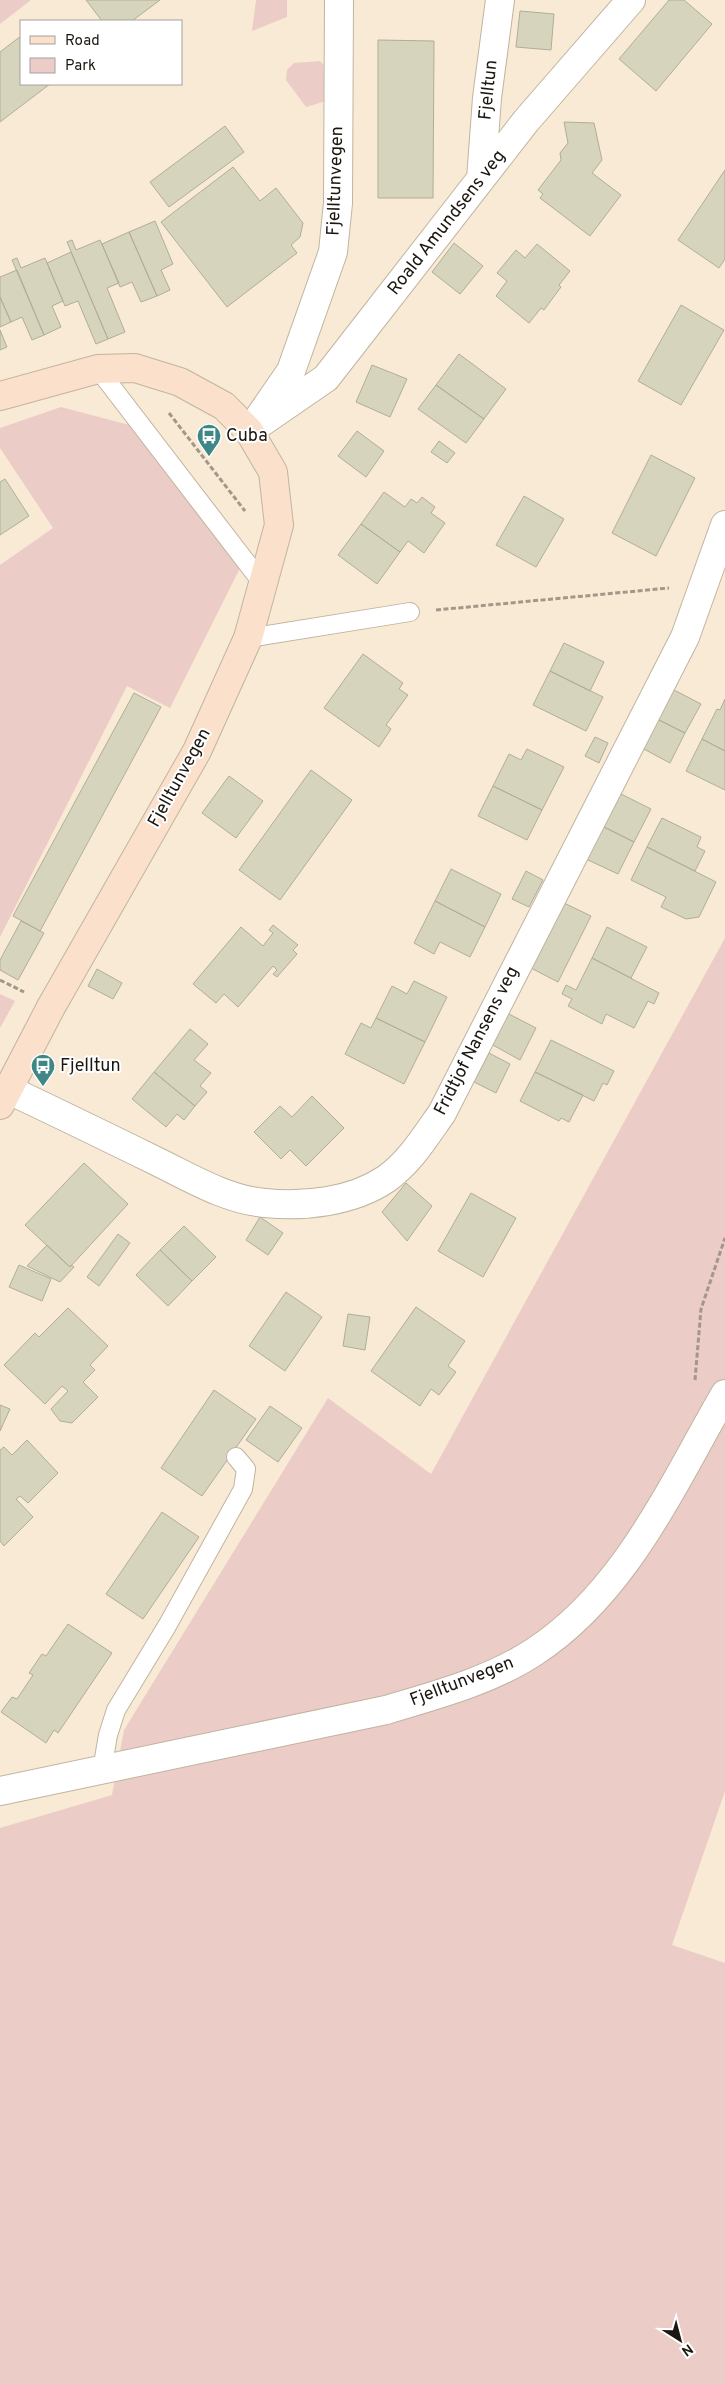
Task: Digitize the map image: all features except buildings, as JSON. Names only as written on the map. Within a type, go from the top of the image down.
[{"type":"street","name":"Fjelltunvegen","points":[[249,431],[291,371],[333,252],[338,203],[339,0]]},
{"type":"street","name":"Fjelltun","points":[[481,180],[487,98],[500,0]]},
{"type":"street","name":"Roald Amundsens veg","points":[[249,431],[326,378],[526,121],[631,0]]},
{"type":"street","name":"Fjelltunvegen","points":[[0,396],[98,369],[134,368],[180,382],[224,406],[249,431],[273,472],[279,525],[248,638],[197,750],[51,1007],[4,1097]]},
{"type":"street","name":"Fridtjof Nansens veg","points":[[4,1097],[234,1196],[264,1203],[323,1202],[352,1195],[385,1180],[410,1158],[442,1113],[685,638],[725,525]]},
{"type":"street","name":"Fjelltunvegen","points":[[0,1790],[386,1710],[446,1692],[487,1676],[534,1652],[581,1614],[610,1583],[661,1506],[725,1394]]},
{"type":"lane","points":[[98,369],[263,584]]},
{"type":"lane","points":[[248,638],[410,612]]},
{"type":"lane","points":[[102,1770],[108,1735],[116,1710],[167,1626],[244,1489],[246,1469],[236,1457]]},
{"type":"path","points":[[163,406],[240,503],[248,518]]},
{"type":"path","points":[[410,612],[674,588]]},
{"type":"path","points":[[0,980],[30,995]]},
{"type":"path","points":[[709,1422],[693,1403],[701,1310],[725,1238]]},
{"type":"green space","points":[[0,0],[31,0],[0,24]]},
{"type":"green space","points":[[256,0],[287,0],[287,17],[252,31]]},
{"type":"green space","points":[[320,61],[326,67],[326,101],[306,107],[286,80],[287,70],[294,63]]},
{"type":"green space","points":[[61,407],[137,427],[241,566],[170,708],[127,686],[0,937],[0,565],[53,528],[0,448],[0,428]]},
{"type":"green space","points":[[725,938],[725,1791],[672,1945],[725,1963],[725,2385],[0,2385],[0,1828],[112,1795],[124,1730],[328,1398],[431,1474]]},
{"type":"green space","points":[[0,994],[15,1001],[0,1028]]},
{"type":"place","name":"Cuba","points":[[209,457]]},
{"type":"place","name":"Fjelltun","points":[[43,1087]]}]
